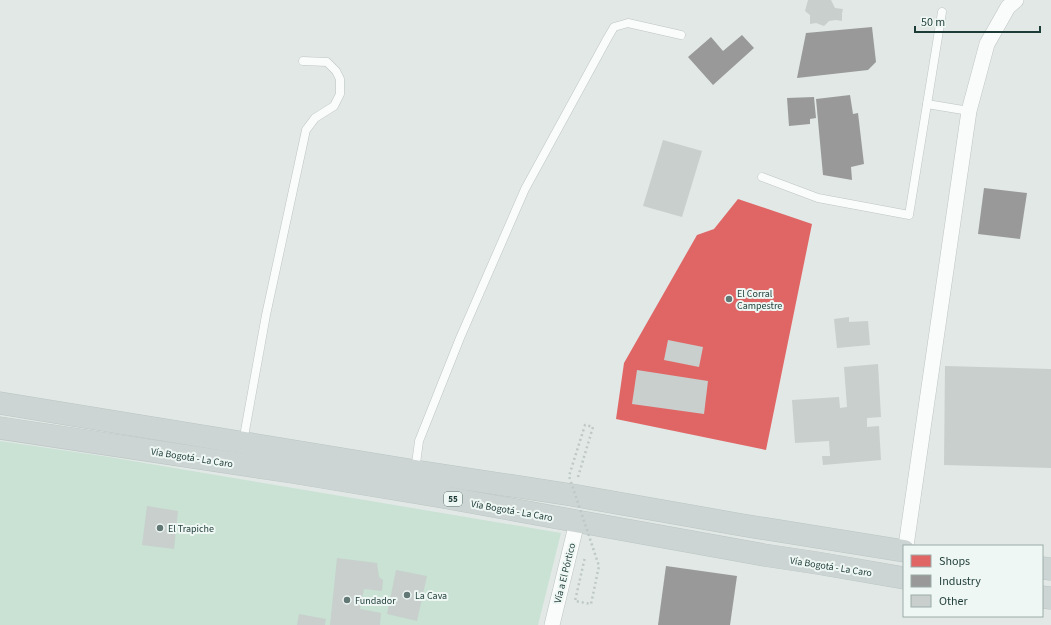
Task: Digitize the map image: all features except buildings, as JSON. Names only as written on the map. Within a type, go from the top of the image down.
[{"type":"main road","name":"55","points":[[0,403],[414,471],[580,496],[742,525],[903,551]]},
{"type":"main road","name":"Vía Bogotá - La Caro","points":[[0,428],[299,473],[443,497],[764,555],[903,578]]},
{"type":"street","points":[[906,545],[969,111],[988,44],[1008,7],[1016,0]]},
{"type":"street","name":"Vía a El Pórtico","points":[[552,625],[577,522]]},
{"type":"lane","points":[[762,177],[818,198],[909,215],[942,12]]},
{"type":"lane","points":[[414,471],[418,441],[460,338],[525,189],[614,27],[628,23],[681,35]]},
{"type":"lane","points":[[243,443],[266,315],[306,130],[315,118],[334,106],[340,94],[340,79],[336,70],[327,62],[302,61]]},
{"type":"lane","points":[[927,104],[969,111]]},
{"type":"path","points":[[578,477],[593,427],[585,425],[569,476],[599,566],[590,604],[575,600],[585,557]]},
{"type":"green space","points":[[0,441],[109,457],[561,533],[538,625],[0,625]]},
{"type":"place","name":"El Corral Campestre","points":[[729,299]]},
{"type":"place","name":"El Trapiche","points":[[160,528]]},
{"type":"place","name":"La Cava","points":[[407,595]]},
{"type":"place","name":"Fundador","points":[[347,600]]}]
